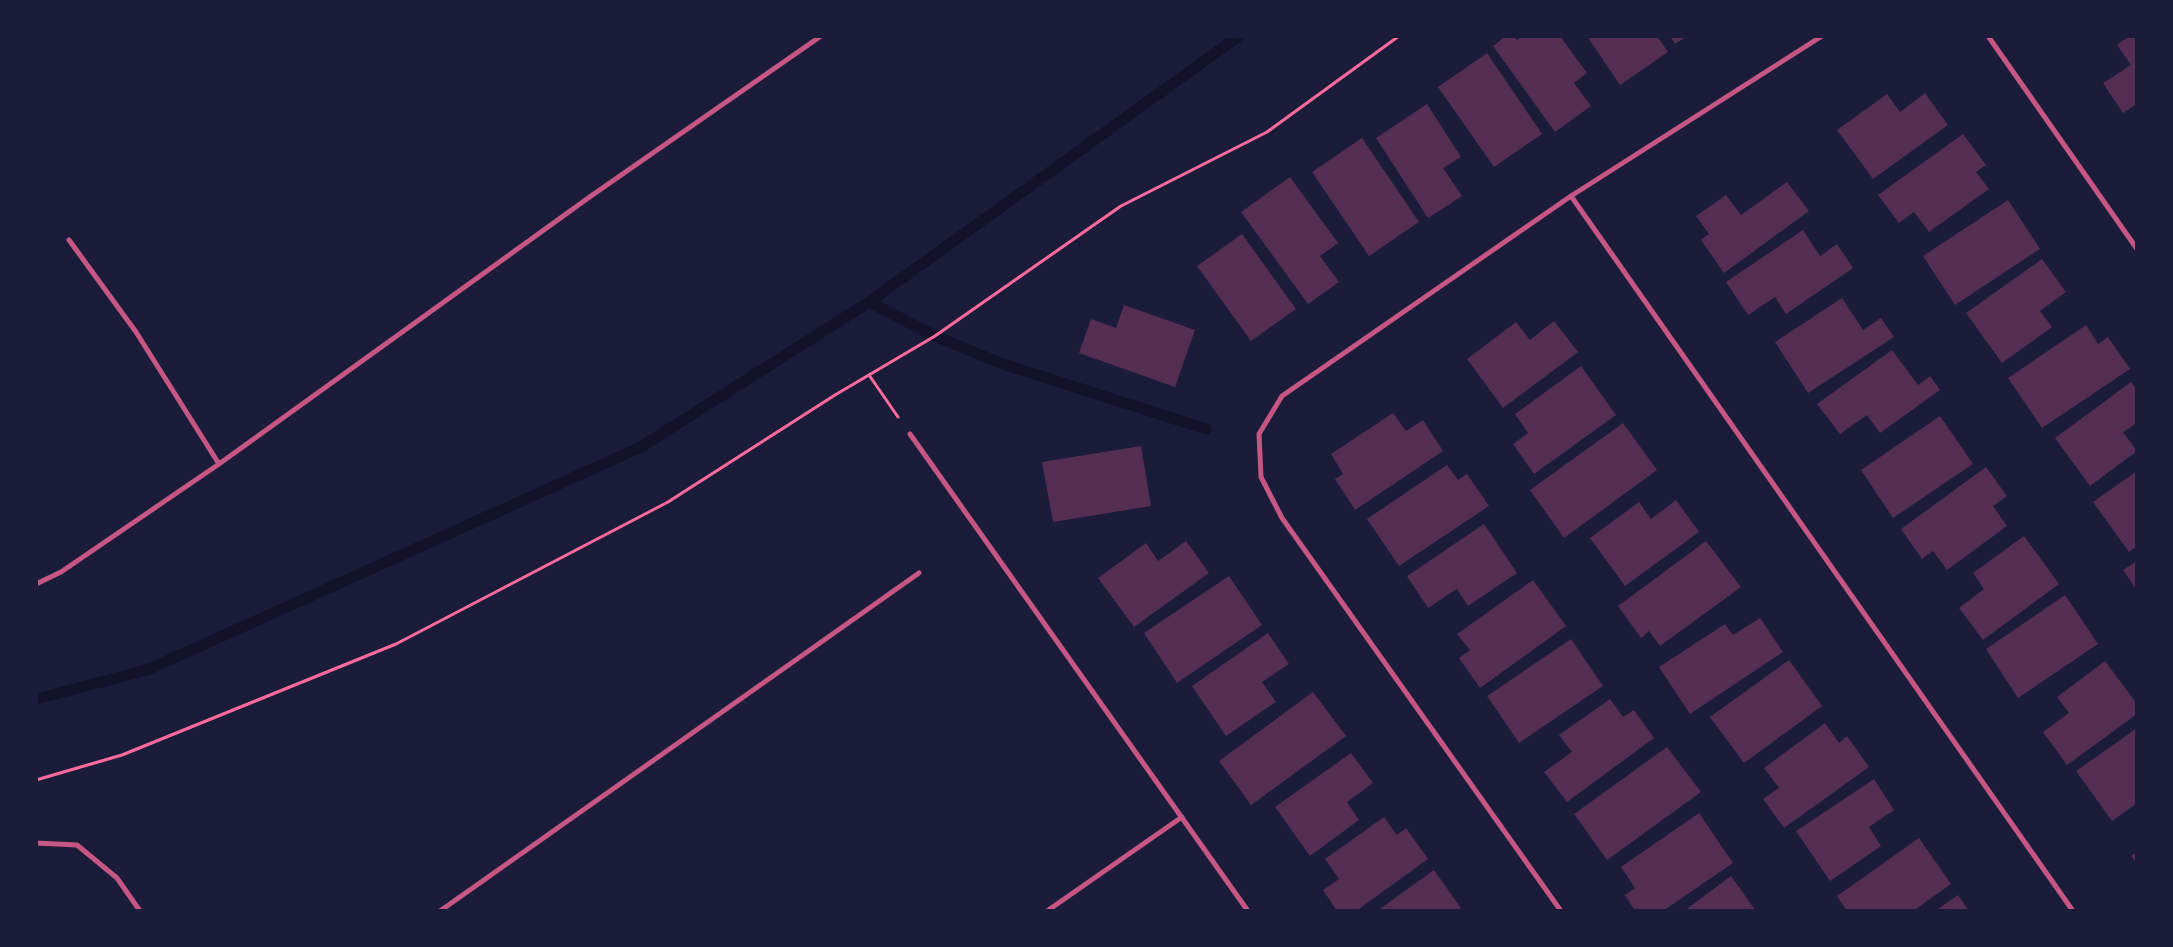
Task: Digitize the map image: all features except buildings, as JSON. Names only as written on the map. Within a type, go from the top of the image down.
[{"type":"street","points":[[36,584],[61,572],[219,464],[592,196],[821,36]]},
{"type":"street","points":[[1560,911],[1282,518],[1261,477],[1259,434],[1282,396],[1571,196],[1822,36]]},
{"type":"street","points":[[1988,36],[2137,249]]},
{"type":"street","points":[[1571,196],[2073,911]]},
{"type":"street","points":[[69,240],[136,332],[219,464]]},
{"type":"street","points":[[910,434],[1248,911]]},
{"type":"street","points":[[440,911],[920,572]]},
{"type":"street","points":[[1047,911],[1182,817]]},
{"type":"street","points":[[36,843],[77,845],[117,878],[140,911]]},
{"type":"path","points":[[36,780],[122,755],[396,644],[668,502],[869,375],[935,336],[1121,206],[1267,132],[1399,36]]},
{"type":"path","points":[[869,375],[910,434]]},
{"type":"waterway","points":[[36,699],[147,670],[641,447],[869,302],[1239,36]]},
{"type":"waterway","points":[[869,302],[935,336],[1000,363],[1206,429]]}]
